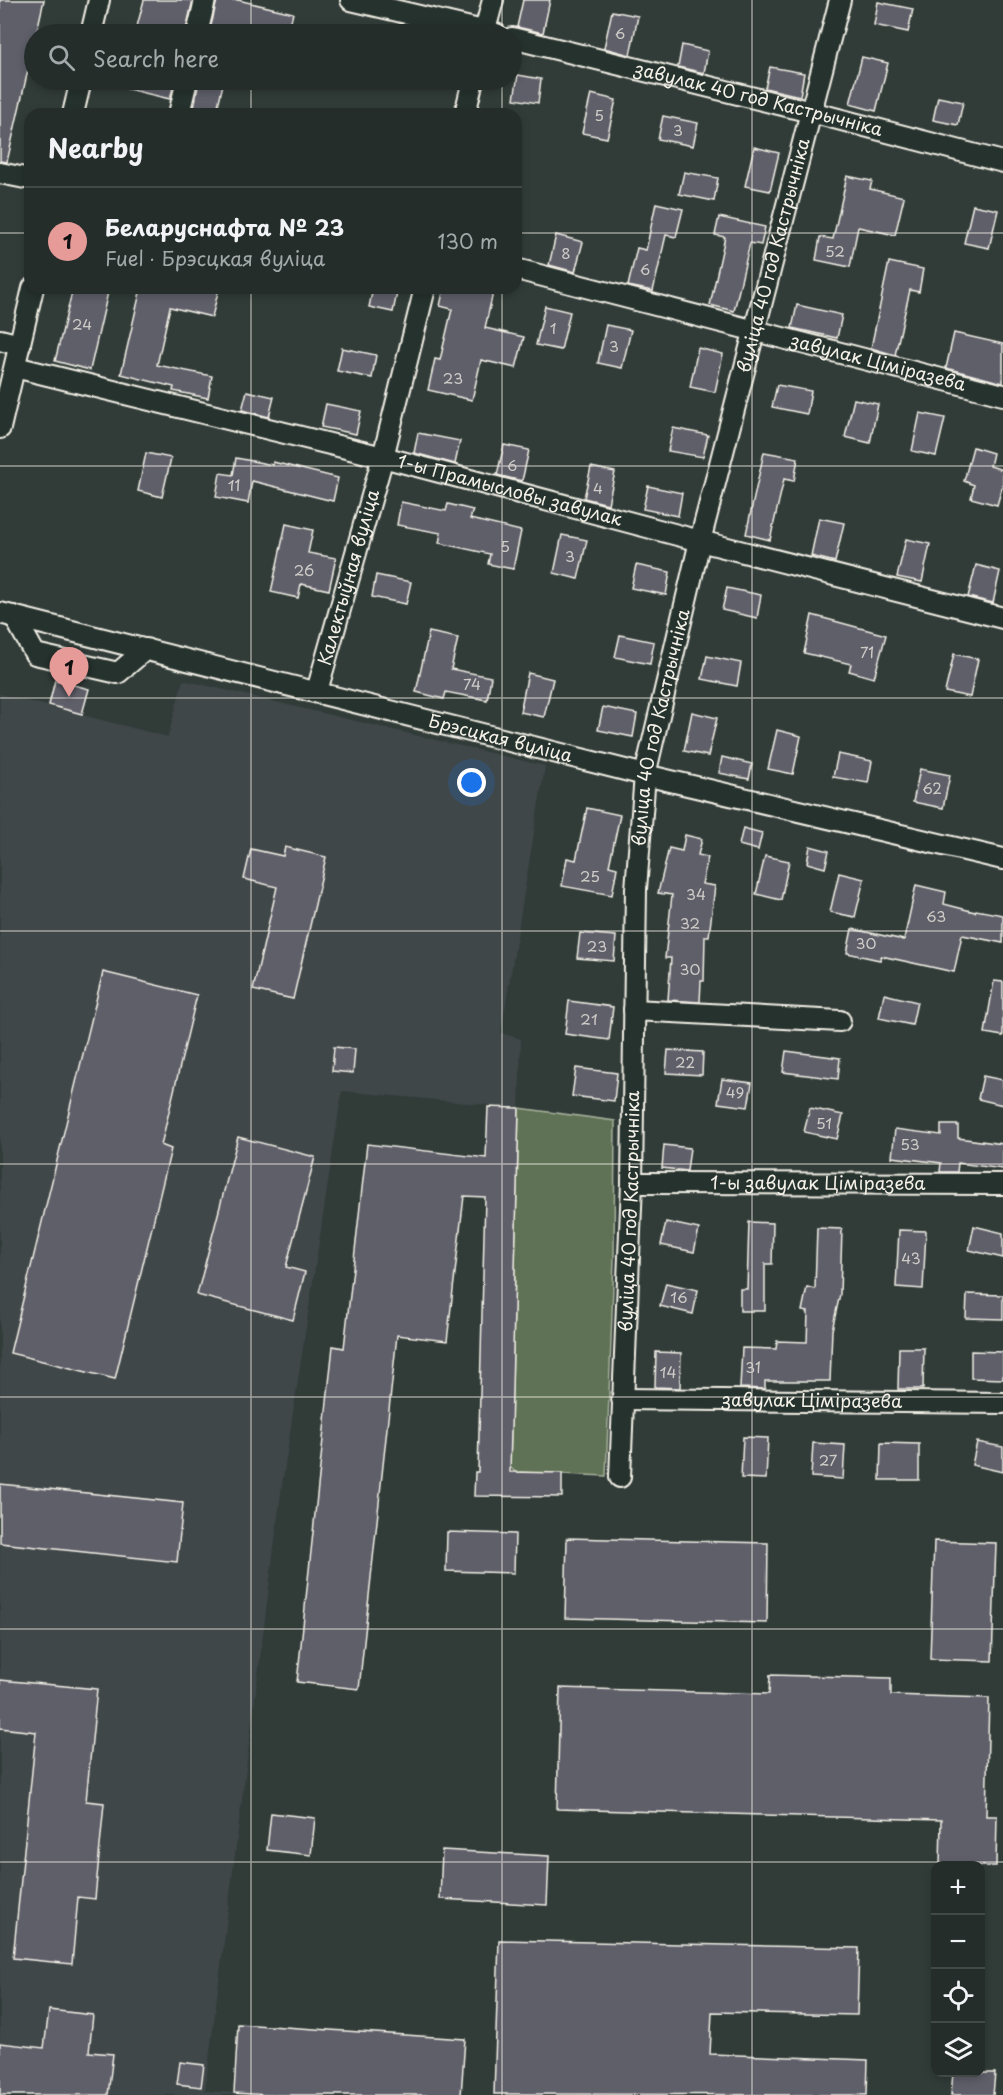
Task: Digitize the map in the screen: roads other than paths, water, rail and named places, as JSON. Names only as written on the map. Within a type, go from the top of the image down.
[{"type":"street","points":[[93,24],[99,0]]},
{"type":"street","points":[[199,24],[205,0]]},
{"type":"street","points":[[351,0],[448,24]]},
{"type":"street","points":[[489,24],[493,0]]},
{"type":"street","name":"вуліца 40 год Кастрычніка","points":[[620,1477],[632,1183],[636,889],[645,775],[700,541],[840,0]]},
{"type":"street","name":"завулак 40 год Кастрычніка","points":[[522,40],[1003,162]]},
{"type":"street","points":[[74,108],[79,90]]},
{"type":"street","points":[[181,108],[185,90]]},
{"type":"street","points":[[466,108],[471,90]]},
{"type":"street","points":[[0,173],[24,178]]},
{"type":"street","name":"завулак Ціміразева","points":[[522,271],[1003,395]]},
{"type":"street","points":[[0,428],[32,294]]},
{"type":"street","name":"Калектыўная вуліца","points":[[317,691],[383,457],[424,294]]},
{"type":"street","points":[[0,340],[20,345]]},
{"type":"street","name":"1-ы Прамысловы завулак","points":[[15,367],[383,457],[1003,618]]},
{"type":"street","points":[[7,614],[36,654],[118,673],[146,649]]},
{"type":"street","name":"Брэсцкая вуліца","points":[[7,614],[645,775],[1003,859]]},
{"type":"street","points":[[634,1010],[840,1021]]},
{"type":"street","name":"1-ы завулак Ціміразева","points":[[632,1183],[1003,1184]]},
{"type":"street","name":"завулак Ціміразева","points":[[622,1399],[1003,1403]]},
{"type":"place","name":"Беларуснафта № 23","points":[[69,697]]}]
